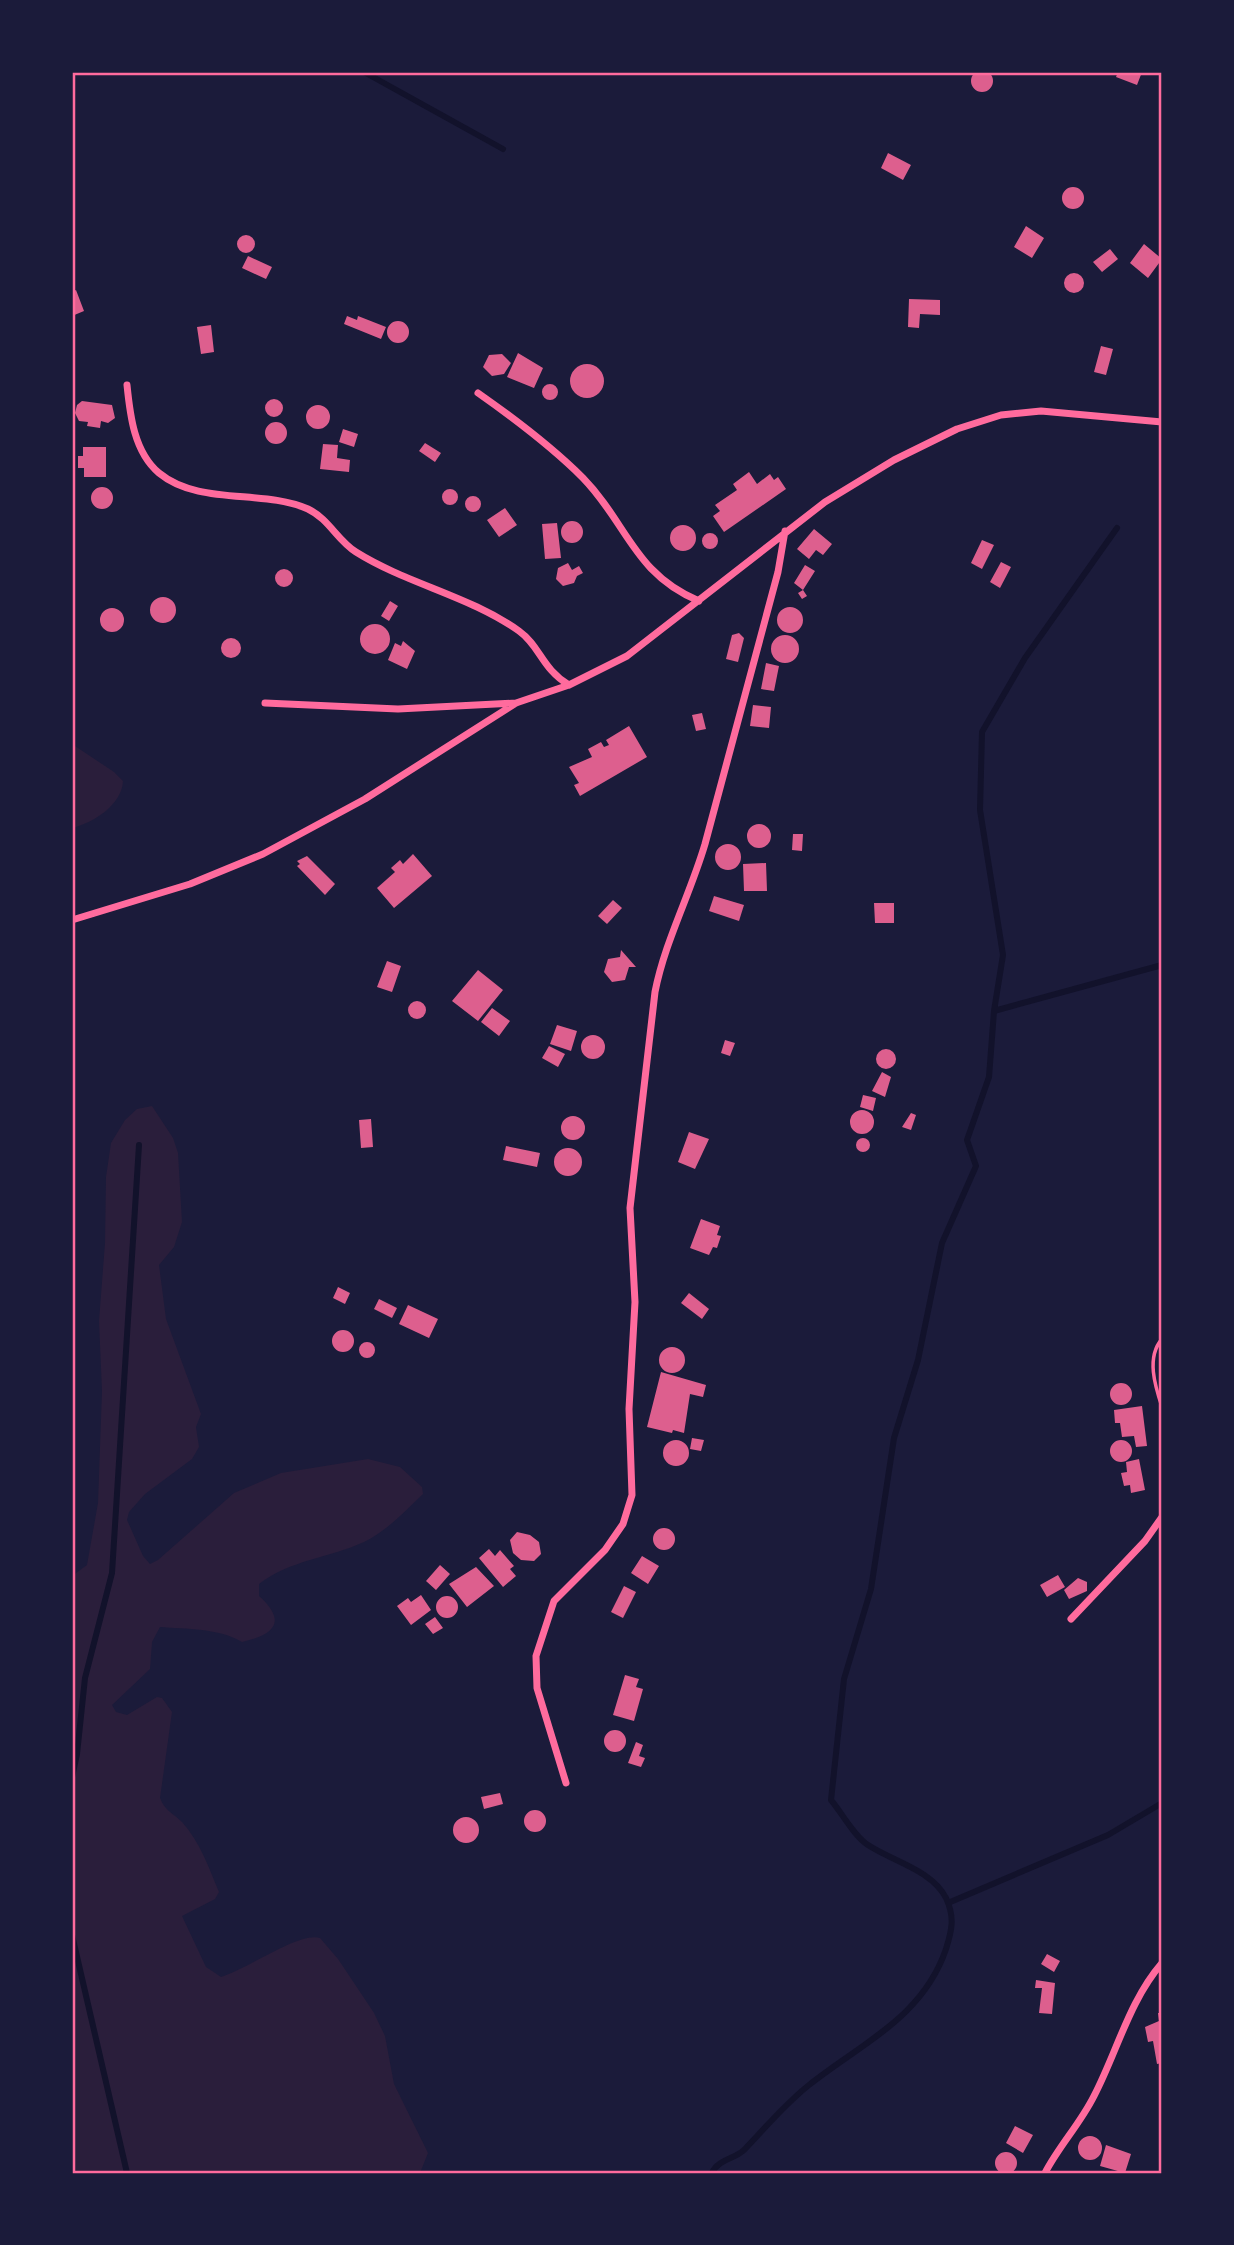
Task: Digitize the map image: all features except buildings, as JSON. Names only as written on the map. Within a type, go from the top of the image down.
[{"type":"street","points":[[127,385],[131,422],[146,457],[170,480],[198,489],[292,503],[310,510],[321,516],[355,551],[519,631],[550,671],[569,685]]},
{"type":"street","points":[[478,393],[523,424],[583,478],[645,565],[680,593],[699,601]]},
{"type":"street","points":[[72,920],[190,884],[263,853],[365,799],[516,703],[569,685],[627,656],[825,502],[894,460],[957,429],[1001,415],[1065,412],[1162,422]]},
{"type":"street","points":[[566,1783],[537,1688],[536,1656],[554,1601],[605,1550],[624,1524],[632,1495],[629,1409],[635,1302],[630,1208],[655,992],[662,959],[692,886],[705,844],[778,572],[785,531]]},
{"type":"street","points":[[265,703],[398,709],[516,703]]},
{"type":"street","points":[[1071,1619],[1127,1561],[1162,1517]]},
{"type":"street","points":[[1045,2173],[1093,2098],[1134,2005],[1147,1980],[1162,1963]]},
{"type":"path","points":[[1162,1339],[1157,1345],[1153,1380],[1162,1407]]},
{"type":"shaded area","points":[[72,744],[123,781],[118,798],[105,812],[72,828]]},
{"type":"shaded area","points":[[152,1106],[173,1138],[178,1153],[182,1222],[174,1247],[159,1265],[166,1319],[201,1414],[196,1427],[199,1447],[192,1459],[145,1494],[129,1512],[127,1520],[143,1556],[150,1564],[158,1560],[234,1493],[281,1473],[368,1459],[400,1467],[422,1487],[423,1494],[395,1520],[364,1542],[297,1564],[259,1584],[259,1596],[268,1605],[275,1620],[269,1631],[262,1636],[242,1642],[213,1632],[160,1627],[152,1642],[150,1669],[112,1705],[116,1712],[127,1715],[157,1697],[162,1698],[172,1712],[160,1798],[194,1838],[219,1892],[215,1899],[182,1916],[206,1967],[221,1977],[286,1945],[311,1937],[320,1938],[338,1959],[374,2013],[385,2036],[394,2084],[428,2153],[420,2173],[72,2173],[72,1576],[87,1565],[98,1503],[102,1391],[99,1321],[105,1243],[106,1177],[111,1143],[125,1120],[137,1109]]},
{"type":"waterway","points":[[364,72],[503,149]]},
{"type":"waterway","points":[[712,2173],[718,2165],[745,2149],[800,2092],[907,2011],[936,1973],[950,1936],[951,1911],[940,1888],[921,1873],[863,1841],[831,1800],[844,1679],[871,1589],[894,1438],[918,1360],[942,1243],[976,1166],[967,1140],[989,1077],[994,1011],[1003,955],[980,810],[982,732],[1025,658],[1117,528]]},
{"type":"waterway","points":[[994,1011],[1162,965]]},
{"type":"waterway","points":[[72,1777],[85,1678],[112,1573],[139,1145]]},
{"type":"waterway","points":[[948,1903],[1108,1835],[1162,1803]]},
{"type":"waterway","points":[[72,1935],[127,2173]]}]
